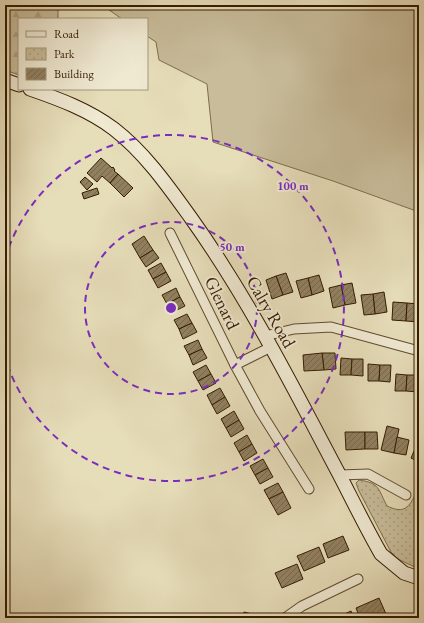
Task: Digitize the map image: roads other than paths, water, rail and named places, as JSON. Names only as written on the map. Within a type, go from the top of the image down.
[{"type":"main road","points":[[5,80],[18,85]]},
{"type":"main road","name":"Calry Road","points":[[33,90],[84,110],[114,128],[135,146],[172,191],[239,291],[340,475],[381,554],[404,573],[419,578]]},
{"type":"street","name":"Glenard","points":[[170,233],[235,365],[260,411],[309,489]]},
{"type":"street","points":[[235,365],[268,342],[294,329],[331,327],[419,351]]},
{"type":"street","points":[[340,475],[368,474],[406,495]]},
{"type":"street","points":[[285,618],[302,606],[358,579]]}]
